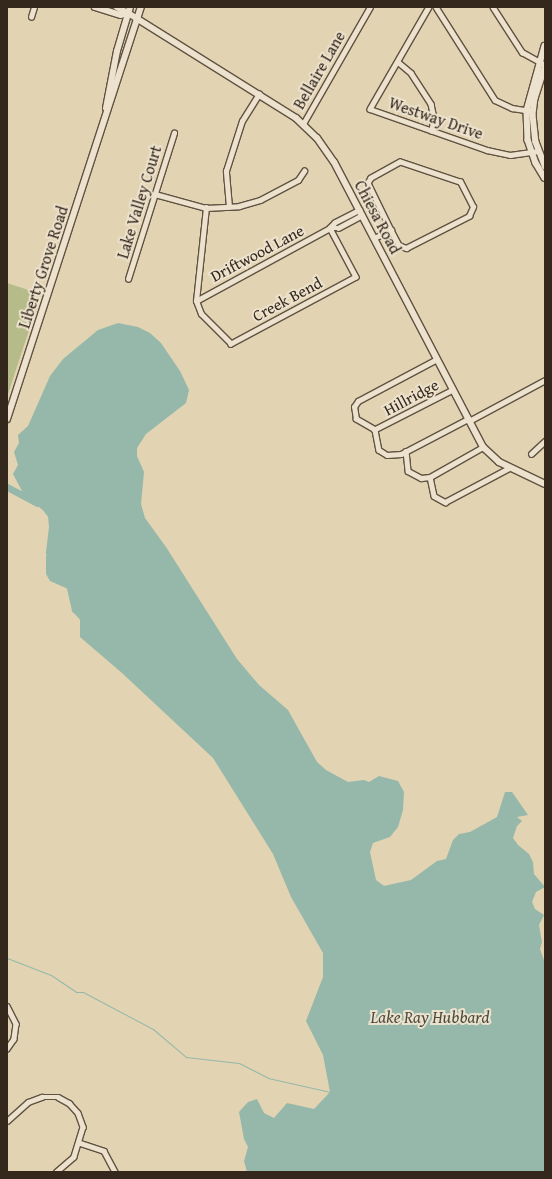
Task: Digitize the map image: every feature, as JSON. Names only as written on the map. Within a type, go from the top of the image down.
[{"type":"main road","name":"Liberty Grove Road","points":[[7,419],[141,7]]},
{"type":"main road","name":"Chiesa Road","points":[[129,10],[303,124],[327,151],[361,212],[452,390],[484,447],[499,462],[545,484]]},
{"type":"main road","name":"Liberty Grove Road","points":[[104,122],[117,50],[129,10]]},
{"type":"street","points":[[31,17],[34,7]]},
{"type":"street","points":[[95,7],[121,15],[129,10]]},
{"type":"street","points":[[117,7],[129,10]]},
{"type":"street","name":"Bellaire Lane","points":[[303,124],[370,7]]},
{"type":"street","name":"Westway Drive","points":[[429,7],[370,109],[487,150],[510,155],[535,152]]},
{"type":"street","points":[[436,7],[495,100],[527,111],[534,111]]},
{"type":"street","points":[[493,7],[522,52],[542,64]]},
{"type":"street","points":[[545,46],[542,64],[527,111],[527,134],[545,178]]},
{"type":"street","points":[[398,62],[411,73],[431,104],[434,118],[432,131]]},
{"type":"street","points":[[545,68],[534,111],[535,152],[545,166]]},
{"type":"street","points":[[229,207],[226,171],[242,121],[259,94]]},
{"type":"street","name":"Lake Valley Court","points":[[128,279],[174,132]]},
{"type":"street","points":[[400,162],[460,182],[473,207],[469,216],[406,248],[399,245],[391,230],[368,183],[371,178],[400,162]]},
{"type":"street","points":[[155,194],[206,208],[229,207],[260,200],[298,180],[304,171]]},
{"type":"street","points":[[196,301],[206,208]]},
{"type":"street","name":"Driftwood Lane","points":[[196,301],[330,228],[338,228],[361,212]]},
{"type":"street","name":"Creek Bend","points":[[196,301],[201,314],[231,344],[356,277],[330,228]]},
{"type":"street","points":[[374,238],[391,230]]},
{"type":"street","points":[[437,359],[358,401],[354,407],[356,419],[368,429],[375,430],[379,450],[387,455],[406,451],[415,447],[545,380]]},
{"type":"street","name":"Hillridge","points":[[375,430],[452,390]]},
{"type":"street","points":[[531,454],[545,441]]},
{"type":"street","points":[[406,451],[408,471],[415,477],[430,477],[440,470],[484,447]]},
{"type":"street","points":[[430,477],[431,490],[438,500],[445,502],[509,468]]},
{"type":"street","points":[[7,1006],[16,1024],[14,1039],[7,1049]]},
{"type":"street","points":[[7,1121],[28,1102],[42,1097],[58,1097],[68,1103],[78,1113],[83,1127],[80,1143],[74,1157],[56,1172]]},
{"type":"street","points":[[80,1143],[104,1151],[115,1172]]},
{"type":"green space","points":[[7,283],[41,294],[7,397]]},
{"type":"water","name":"Lake Ray Hubbard","points":[[118,323],[138,327],[150,333],[161,343],[180,371],[189,390],[186,403],[146,434],[137,448],[137,456],[144,472],[141,504],[145,518],[166,547],[237,659],[259,685],[288,710],[317,762],[326,770],[348,782],[364,780],[369,782],[379,776],[398,781],[404,792],[403,810],[398,827],[390,837],[373,843],[370,852],[376,880],[384,886],[411,880],[437,861],[446,859],[453,840],[459,834],[470,832],[497,817],[505,792],[512,792],[528,815],[517,817],[522,821],[517,826],[513,838],[518,845],[529,854],[533,862],[534,874],[545,887],[536,892],[532,902],[535,909],[544,915],[539,925],[542,942],[540,949],[545,963],[545,1172],[247,1172],[244,1161],[248,1147],[244,1139],[239,1112],[248,1102],[257,1099],[264,1113],[274,1118],[287,1103],[314,1109],[330,1092],[323,1055],[306,1021],[323,977],[323,953],[291,897],[273,854],[213,758],[122,673],[80,637],[80,615],[71,593],[66,588],[50,581],[46,574],[46,557],[55,527],[53,519],[23,493],[13,474],[18,465],[14,452],[19,443],[18,435],[28,426],[50,376],[63,359],[98,330]]},
{"type":"waterway","points":[[7,487],[37,503]]},
{"type":"waterway","points":[[47,510],[51,515],[52,527],[49,552]]},
{"type":"waterway","points":[[70,588],[75,609],[83,618],[87,618]]},
{"type":"waterway","points":[[7,958],[51,975],[76,992],[83,992],[153,1029],[186,1057],[239,1063],[268,1078],[330,1092]]}]
